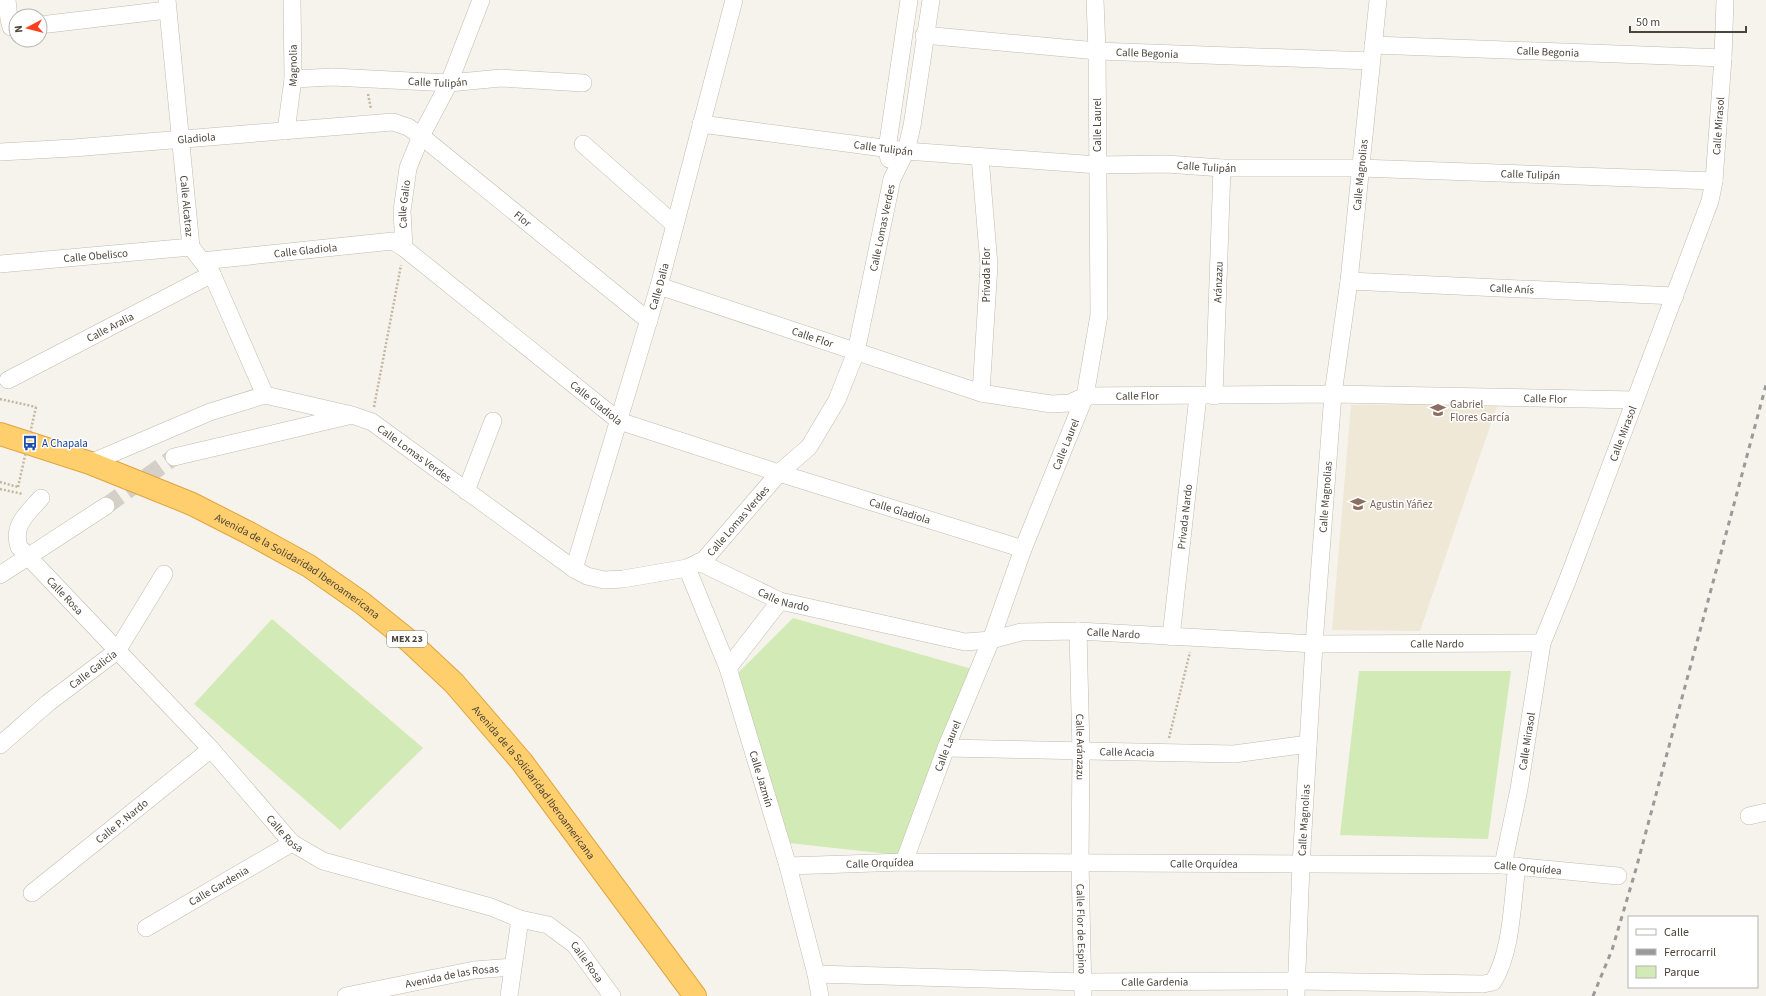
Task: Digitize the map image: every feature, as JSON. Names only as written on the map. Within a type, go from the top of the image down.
[{"type":"highway","name":"Avenida de la Solidaridad Iberoamericana","points":[[0,434],[90,463],[192,504],[309,566],[362,603],[408,640],[454,683],[522,762],[695,996]]},
{"type":"street","points":[[7,0],[8,19]]},
{"type":"street","name":"Magnolia","points":[[286,131],[293,79],[292,0]]},
{"type":"street","name":"Calle Galio","points":[[404,248],[402,211],[408,168],[421,136],[449,83],[481,0]]},
{"type":"street","name":"Calle Dalia","points":[[574,569],[659,286],[734,0]]},
{"type":"street","name":"Calle Lomas Verdes","points":[[892,179],[887,149],[909,0]]},
{"type":"street","name":"Calle Lomas Verdes","points":[[265,395],[352,415],[372,422],[574,569],[587,576],[604,580],[643,576],[693,565],[704,560],[717,547],[780,473],[809,447],[837,400],[856,352],[892,179],[906,151],[912,126],[924,35],[931,0]]},
{"type":"street","name":"Calle Laurel","points":[[904,862],[946,748],[991,640],[1023,549],[1085,396],[1099,315],[1097,51],[1095,0]]},
{"type":"street","name":"Calle Magnolias","points":[[1296,989],[1301,865],[1314,644],[1333,394],[1349,281],[1378,0]]},
{"type":"street","name":"Calle Mirasol","points":[[1493,982],[1499,974],[1508,941],[1510,866],[1519,789],[1542,643],[1568,579],[1710,201],[1714,181],[1723,58],[1725,0]]},
{"type":"street","points":[[48,24],[167,5]]},
{"type":"street","name":"Calle Alcatraz","points":[[167,5],[191,246],[212,274],[265,395]]},
{"type":"street","name":"Calle Begonia","points":[[924,35],[1097,51],[1723,58]]},
{"type":"street","name":"Calle Tulipán","points":[[293,79],[333,77],[449,83],[501,78],[583,83]]},
{"type":"street","name":"Gladiola","points":[[0,152],[73,148],[393,122]]},
{"type":"street","name":"Flor","points":[[393,122],[408,127],[421,136],[649,321]]},
{"type":"street","name":"Calle Tulipán","points":[[701,124],[906,151],[1098,165],[1166,164],[1222,168],[1360,168],[1714,181]]},
{"type":"street","points":[[583,144],[675,225]]},
{"type":"street","name":"Privada Flor","points":[[980,157],[989,265],[981,393]]},
{"type":"street","name":"Aránzazu","points":[[1206,396],[1222,168]]},
{"type":"street","name":"Calle Gladiola","points":[[202,261],[393,241],[404,248],[619,421],[1023,549]]},
{"type":"street","name":"Calle Obelisco","points":[[0,264],[191,246]]},
{"type":"street","name":"Calle Aralia","points":[[8,380],[212,274]]},
{"type":"street","name":"Calle Anís","points":[[1349,281],[1675,296]]},
{"type":"street","name":"Calle Flor","points":[[659,286],[981,393],[1051,404],[1070,403],[1085,396],[1333,394],[1635,400]]},
{"type":"street","points":[[90,463],[210,412],[265,395]]},
{"type":"street","name":"Privada Nardo","points":[[1171,637],[1206,396]]},
{"type":"street","points":[[174,457],[352,415]]},
{"type":"street","points":[[466,491],[493,420]]},
{"type":"street","points":[[28,557],[19,547],[16,538],[17,527],[40,498]]},
{"type":"street","points":[[0,575],[106,506]]},
{"type":"street","name":"Calle Rosa","points":[[28,557],[211,749],[292,844],[323,862],[491,907],[520,919],[548,925],[575,945],[612,996]]},
{"type":"street","name":"Calle Nardo","points":[[693,565],[780,601],[965,642],[991,640],[1021,632],[1078,631],[1314,644],[1542,643]]},
{"type":"street","name":"Calle Jazmín","points":[[693,565],[728,668],[788,866],[816,974],[820,996]]},
{"type":"street","name":"Calle Galicia","points":[[0,745],[48,703],[117,651],[164,574]]},
{"type":"street","points":[[728,668],[780,601]]},
{"type":"street","name":"Calle Aránzazu","points":[[1078,631],[1081,752],[1080,862]]},
{"type":"street","name":"Calle Acacia","points":[[946,748],[1081,752],[1165,751],[1234,754],[1308,744]]},
{"type":"street","name":"Calle P. Nardo","points":[[32,892],[211,749]]},
{"type":"street","points":[[1749,816],[1766,812]]},
{"type":"street","name":"Calle Gardenia","points":[[146,928],[292,844]]},
{"type":"street","name":"Calle Orquídea","points":[[788,866],[904,862],[1080,862],[1510,866],[1618,876]]},
{"type":"street","name":"Calle Flor de Espino","points":[[1080,862],[1083,989]]},
{"type":"street","points":[[509,996],[520,919]]},
{"type":"street","name":"Avenida de las Rosas","points":[[346,996],[397,990],[474,970],[512,967]]},
{"type":"street","name":"Calle Gardenia","points":[[816,974],[1083,989],[1296,989],[1483,984],[1493,982]]},
{"type":"path","points":[[366,79],[371,108],[376,123]]},
{"type":"path","points":[[372,422],[404,248]]},
{"type":"path","points":[[0,399],[36,407],[18,487],[0,482]]},
{"type":"path","points":[[0,489],[40,498]]},
{"type":"path","points":[[1165,751],[1194,638]]},
{"type":"shaded area","points":[[1498,403],[1420,631],[1332,630],[1351,405]]},
{"type":"green space","points":[[793,618],[972,669],[898,855],[789,843],[738,673]]},
{"type":"green space","points":[[272,619],[423,748],[340,830],[194,704]]},
{"type":"green space","points":[[1359,671],[1511,671],[1488,839],[1340,835]]},
{"type":"tunnel","points":[[106,506],[174,457]]},
{"type":"railway","points":[[1593,996],[1612,950],[1636,869],[1766,385]]},
{"type":"place","name":"Gabriel Flores García","points":[[1438,410]]},
{"type":"place","name":"A Chapala","points":[[30,443]]},
{"type":"place","name":"Agustin Yáñez","points":[[1358,504]]}]
